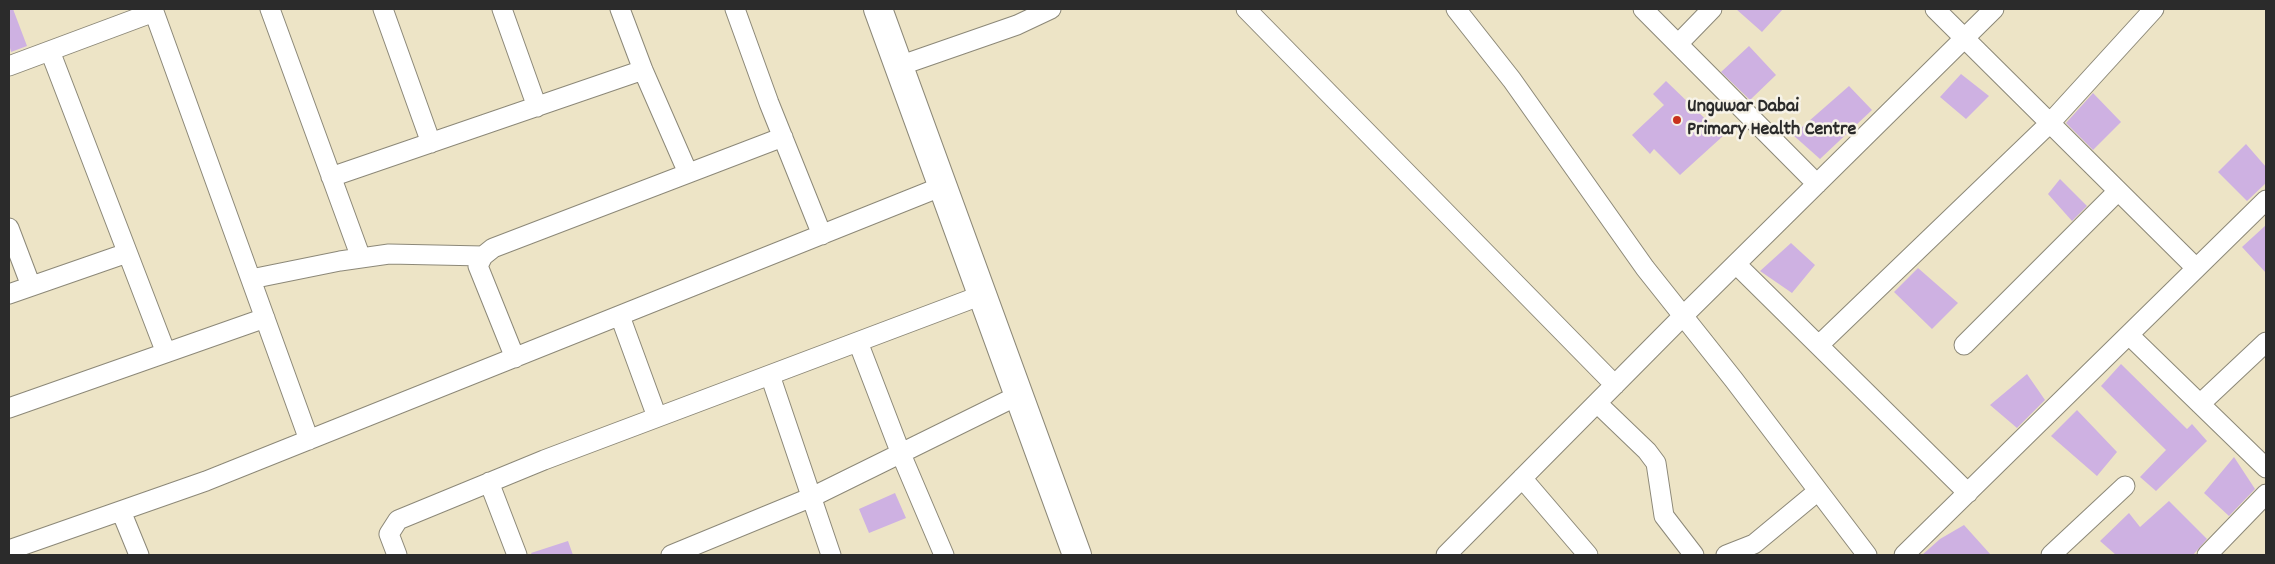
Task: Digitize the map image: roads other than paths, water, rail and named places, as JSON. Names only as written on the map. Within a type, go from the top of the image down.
[{"type":"street","points":[[270,9],[360,258]]},
{"type":"street","points":[[383,9],[431,143]]},
{"type":"street","points":[[502,9],[537,107]]},
{"type":"street","points":[[620,9],[643,70],[688,174]]},
{"type":"street","points":[[735,9],[822,234]]},
{"type":"street","points":[[878,9],[1078,555]]},
{"type":"street","points":[[899,66],[1017,25],[1051,9]]},
{"type":"street","points":[[1246,9],[1615,385]]},
{"type":"street","points":[[1456,9],[1512,80],[1612,224],[1682,317],[1734,380],[1867,555]]},
{"type":"street","points":[[1643,9],[1817,184]]},
{"type":"street","points":[[1678,44],[1712,9]]},
{"type":"street","points":[[1935,9],[2196,268]]},
{"type":"street","points":[[1446,555],[1682,317],[1994,9]]},
{"type":"street","points":[[1819,345],[2050,123],[2154,9]]},
{"type":"street","points":[[9,66],[154,10],[309,440]]},
{"type":"street","points":[[50,51],[166,353]]},
{"type":"street","points":[[331,177],[643,70]]},
{"type":"street","points":[[515,358],[478,266],[483,256],[493,248],[783,137]]},
{"type":"street","points":[[9,550],[206,481],[943,186]]},
{"type":"street","points":[[1964,344],[2118,191]]},
{"type":"street","points":[[1904,555],[2266,200]]},
{"type":"street","points":[[9,228],[31,286]]},
{"type":"street","points":[[9,294],[127,253]]},
{"type":"street","points":[[251,279],[389,254],[483,256]]},
{"type":"street","points":[[1736,264],[1968,493]]},
{"type":"street","points":[[397,555],[389,534],[398,520],[489,482],[657,417],[982,295]]},
{"type":"street","points":[[620,316],[657,417]]},
{"type":"street","points":[[9,408],[265,318]]},
{"type":"street","points":[[2129,335],[2266,468]]},
{"type":"street","points":[[858,342],[900,454],[944,555]]},
{"type":"street","points":[[2200,404],[2266,342]]},
{"type":"street","points":[[770,375],[831,555]]},
{"type":"street","points":[[671,555],[812,497],[1019,396]]},
{"type":"street","points":[[1596,403],[1647,451],[1656,463],[1664,516],[1694,555]]},
{"type":"street","points":[[1522,478],[1588,555]]},
{"type":"street","points":[[489,482],[517,555]]},
{"type":"street","points":[[2051,555],[2125,486]]},
{"type":"street","points":[[1726,555],[1754,544],[1818,491]]},
{"type":"street","points":[[2207,555],[2266,494]]},
{"type":"street","points":[[121,511],[139,555]]},
{"type":"place","name":"Unguwar Dabai Primary Health Centre","points":[[1677,120]]}]
